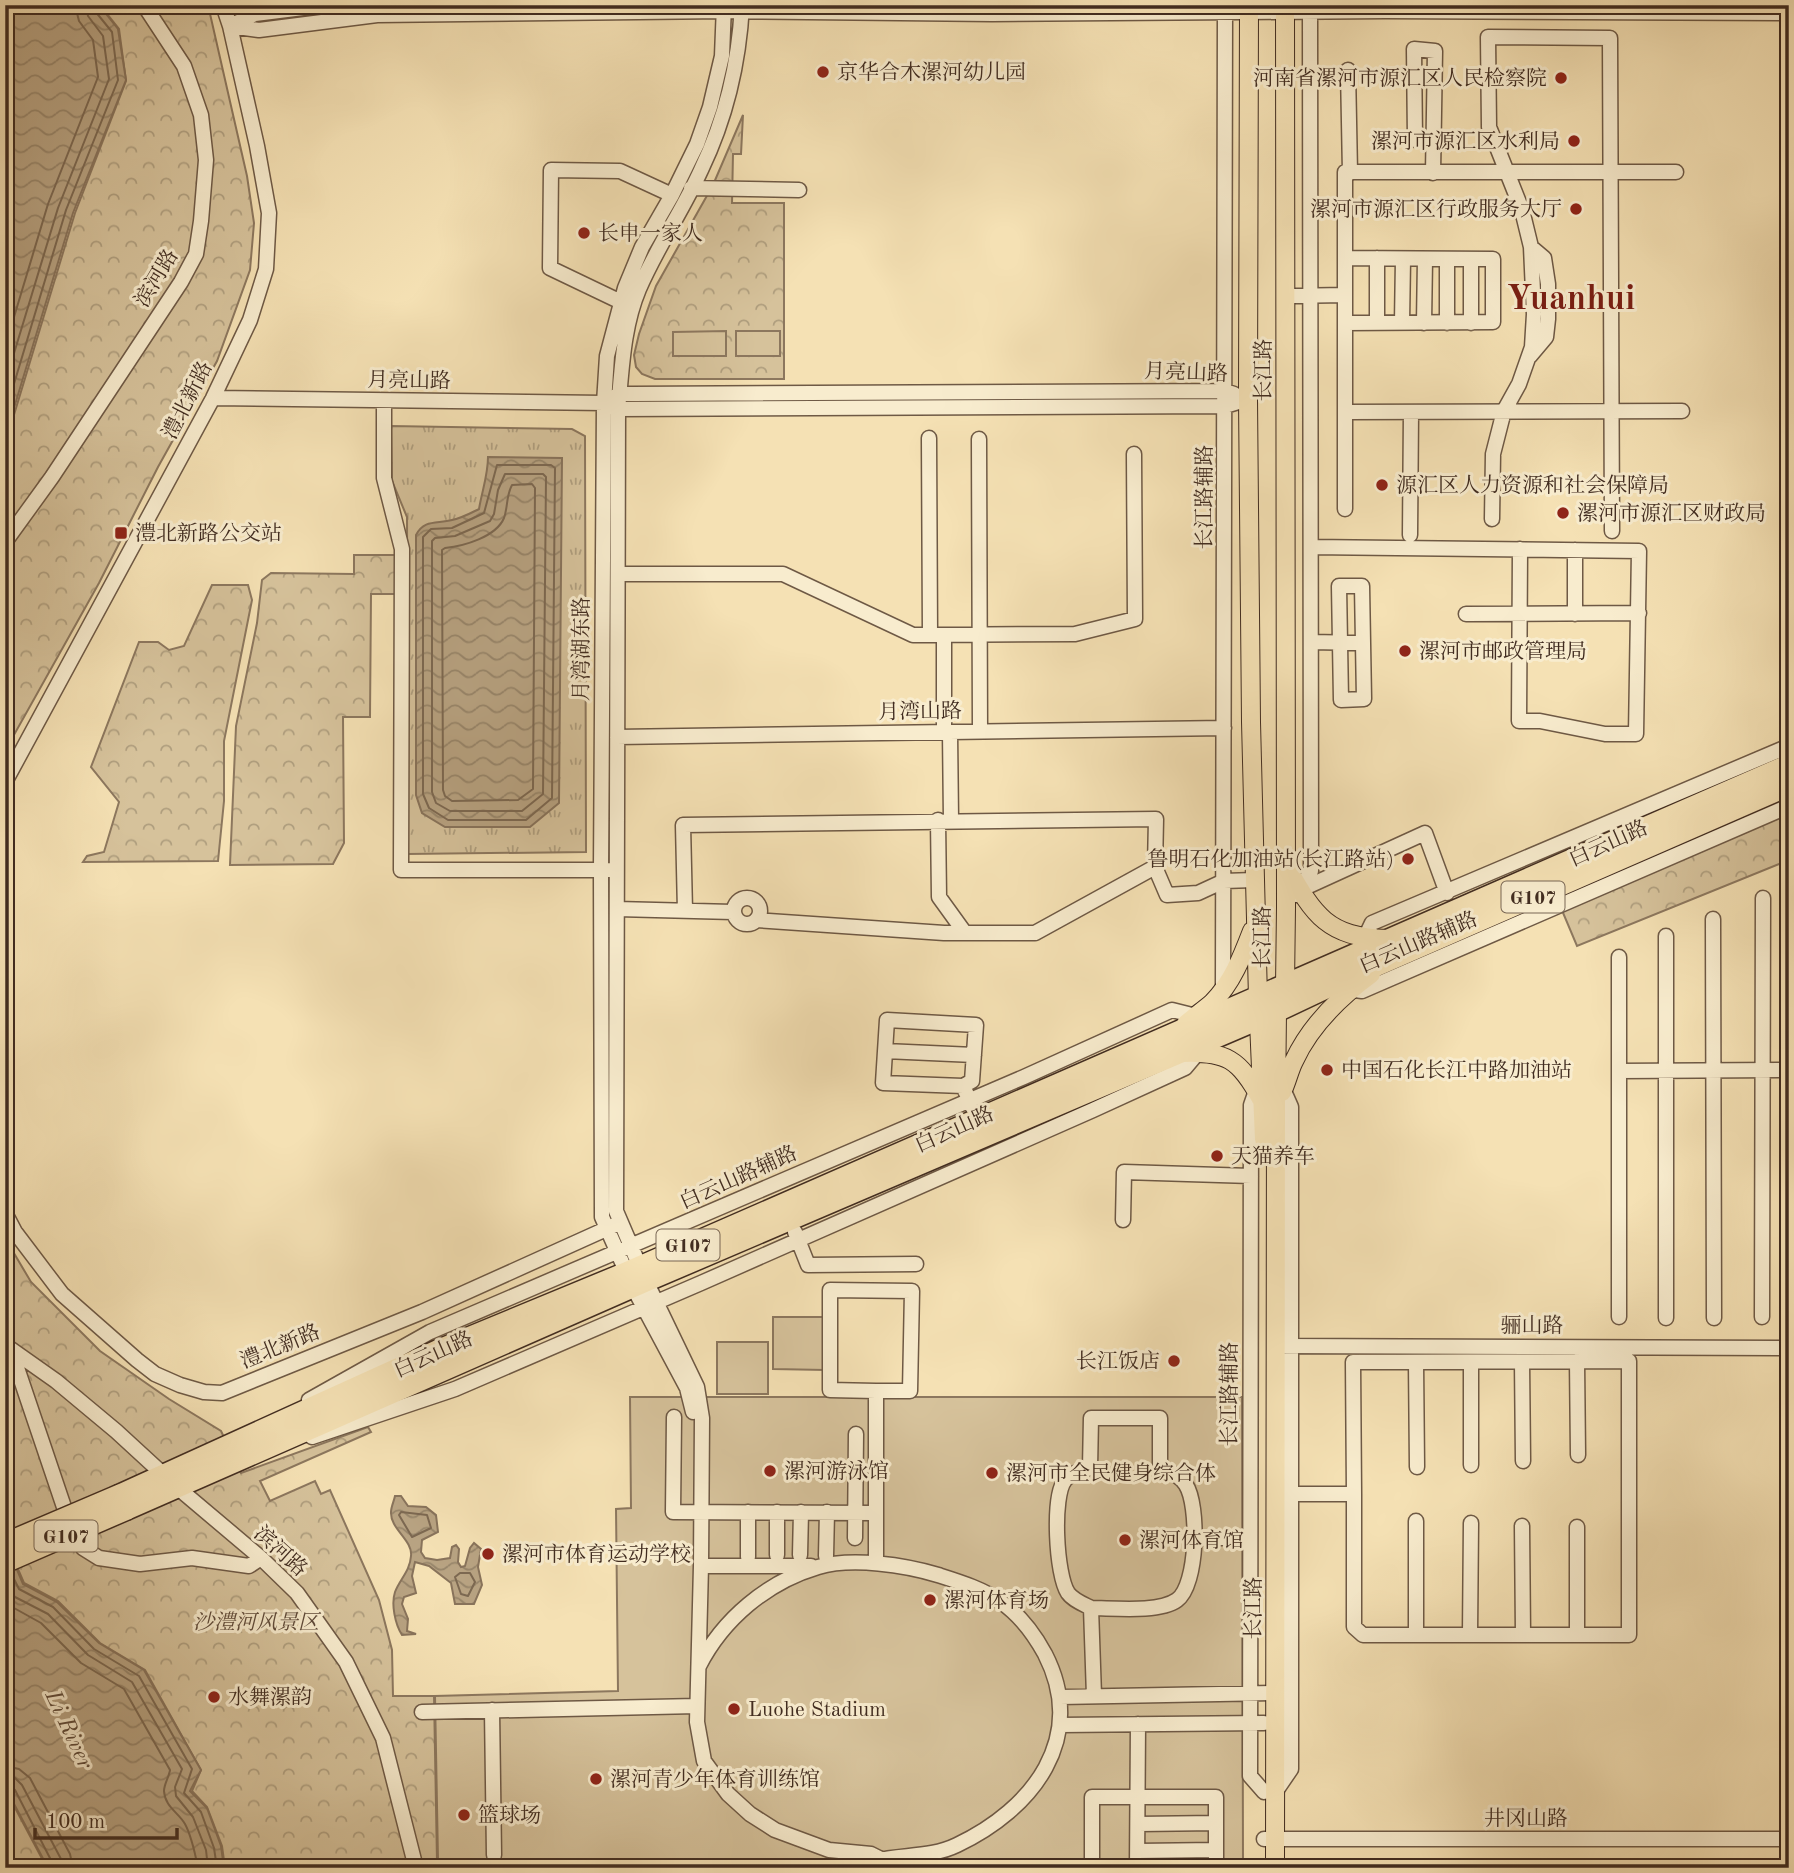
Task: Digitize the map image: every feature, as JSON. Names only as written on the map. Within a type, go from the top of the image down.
[{"type":"highway","name":"白云山路","points":[[225,1458],[433,1341],[632,1268],[794,1230],[1199,1036],[1265,1009],[1341,987],[1391,949],[1789,765]]},
{"type":"highway","name":"白云山路","points":[[1265,1009],[1285,986],[1362,946],[1391,949],[1789,785]]},
{"type":"highway","name":"白云山路","points":[[123,1502],[225,1458],[974,1109],[1178,1031],[1199,1036]]},
{"type":"highway","name":"G107","points":[[5,1544],[123,1502]]},
{"type":"highway","name":"G107","points":[[5,1562],[123,1502]]},
{"type":"main road","name":"长江路","points":[[1249,9],[1248,398],[1255,922],[1265,1009],[1283,1346],[1263,1693],[1257,1723],[1270,1792]]},
{"type":"main road","name":"长江路","points":[[1285,9],[1285,986]]},
{"type":"main road","points":[[1285,863],[1300,890],[1324,921],[1362,946]]},
{"type":"main road","points":[[1255,922],[1240,963],[1211,1003],[1199,1036],[1219,1055],[1234,1062],[1270,1090],[1341,987]]},
{"type":"main road","name":"长江路","points":[[1270,1090],[1263,1693],[1270,1792],[1270,1839],[1275,1868]]},
{"type":"main road","name":"长江路","points":[[1264,1868],[1270,1839]]},
{"type":"street","name":"滨河路","points":[[5,542],[52,477],[181,282],[196,254],[206,160],[201,115],[184,66],[144,5]]},
{"type":"street","name":"澧北新路","points":[[5,782],[213,398],[250,320],[266,269],[269,213],[257,146],[223,5]]},
{"type":"street","points":[[230,26],[255,14],[327,5]]},
{"type":"street","name":"月湾湖东路","points":[[698,1512],[694,1414],[687,1388],[614,1226],[602,1217],[604,403],[607,356],[621,302],[642,247],[697,144],[710,107],[722,56],[724,8]]},
{"type":"street","name":"月湾湖东路","points":[[614,1226],[618,409],[621,357],[638,291],[701,170],[726,108],[739,51],[742,8]]},
{"type":"street","name":"长江路辅路","points":[[1223,989],[1225,9]]},
{"type":"street","points":[[230,26],[259,30],[377,10],[1310,9],[1789,13]]},
{"type":"street","points":[[1286,907],[1311,871],[1310,9]]},
{"type":"street","points":[[1492,519],[1493,454],[1504,411],[1519,384],[1532,347],[1534,314],[1531,247],[1522,210],[1489,127],[1488,37],[1610,38],[1612,531]]},
{"type":"street","points":[[1433,140],[1415,140],[1414,50],[1435,51],[1433,173]]},
{"type":"street","points":[[1348,70],[1350,173]]},
{"type":"street","points":[[621,302],[550,268],[551,170],[620,171],[672,195]]},
{"type":"street","points":[[1345,509],[1345,172],[1676,172]]},
{"type":"street","points":[[691,188],[799,190]]},
{"type":"street","points":[[1345,258],[1493,259],[1493,322],[1345,323]]},
{"type":"street","points":[[1377,258],[1377,323]]},
{"type":"street","points":[[1402,323],[1403,259]]},
{"type":"street","points":[[1424,323],[1425,259]]},
{"type":"street","points":[[1447,259],[1447,323]]},
{"type":"street","points":[[1471,259],[1471,323]]},
{"type":"street","points":[[1286,296],[1345,295]]},
{"type":"street","name":"月亮山路","points":[[619,394],[1225,391],[1248,398]]},
{"type":"street","points":[[604,403],[619,394]]},
{"type":"street","name":"月亮山路","points":[[213,398],[604,403],[618,409],[1225,406],[1248,398]]},
{"type":"street","points":[[384,401],[384,478],[402,550],[401,870],[616,870]]},
{"type":"street","points":[[1345,412],[1682,411]]},
{"type":"street","points":[[1410,535],[1411,412]]},
{"type":"street","points":[[929,438],[937,635],[947,732],[945,820],[939,897],[965,933]]},
{"type":"street","points":[[979,439],[980,731]]},
{"type":"street","points":[[618,574],[783,574],[912,635],[1075,634],[1135,619],[1134,454]]},
{"type":"street","points":[[1311,547],[1520,549],[1639,551],[1636,734],[1605,734],[1540,721],[1520,721],[1520,549]]},
{"type":"street","points":[[1575,550],[1575,614]]},
{"type":"street","points":[[1339,586],[1362,586],[1363,642],[1364,699],[1341,700],[1339,586]]},
{"type":"street","points":[[1466,614],[1639,613]]},
{"type":"street","points":[[1311,642],[1363,642]]},
{"type":"street","name":"月湾山路","points":[[617,737],[1224,728]]},
{"type":"street","name":"白云山路辅路","points":[[1362,946],[1373,923],[1789,746]]},
{"type":"street","name":"白云山路辅路","points":[[1341,987],[1362,991],[1789,806]]},
{"type":"street","points":[[685,911],[683,825],[1156,819],[1155,867],[1167,895],[1198,893],[1224,881],[1254,880]]},
{"type":"street","points":[[1300,890],[1425,832],[1447,893]]},
{"type":"street","points":[[733,912],[740,922],[749,924],[756,920],[965,933],[1035,933],[1155,867]]},
{"type":"street","points":[[733,912],[739,900],[751,898],[759,908],[756,920]]},
{"type":"street","points":[[1762,1317],[1763,898]]},
{"type":"street","points":[[617,909],[733,912]]},
{"type":"street","points":[[1713,919],[1714,1318]]},
{"type":"street","points":[[1665,936],[1666,1318]]},
{"type":"street","points":[[1619,957],[1619,1317]]},
{"type":"street","points":[[963,1086],[974,1109],[1172,1010],[1199,1036]]},
{"type":"street","points":[[887,1020],[976,1025],[974,1055],[972,1081],[963,1086],[883,1083],[887,1020]]},
{"type":"street","points":[[885,1051],[974,1055]]},
{"type":"street","points":[[1619,1071],[1789,1070]]},
{"type":"street","name":"长江路辅路","points":[[1263,1693],[1250,1538],[1251,1105],[1270,1090]]},
{"type":"street","points":[[1123,1220],[1124,1172],[1251,1176]]},
{"type":"street","name":"澧北新路","points":[[5,1213],[15,1232],[62,1294],[155,1374],[204,1392],[222,1393],[422,1311],[614,1226]]},
{"type":"street","points":[[225,1458],[455,1388],[649,1305],[794,1230],[808,1265],[916,1264]]},
{"type":"street","points":[[830,1290],[912,1291],[910,1391],[876,1391],[830,1390],[830,1290]]},
{"type":"street","points":[[422,1311],[433,1341]]},
{"type":"street","points":[[1270,1792],[1291,1769],[1291,1494],[1283,1346]]},
{"type":"street","name":"骊山路","points":[[1283,1346],[1789,1348]]},
{"type":"street","name":"滨河路","points":[[8,1348],[56,1381],[117,1431],[297,1593],[346,1662],[383,1738],[416,1868]]},
{"type":"street","points":[[8,1348],[66,1513],[83,1548],[91,1555],[140,1564],[192,1558],[249,1566],[261,1558]]},
{"type":"street","points":[[1577,1361],[1578,1455]]},
{"type":"street","points":[[1577,1361],[1629,1361],[1629,1635],[1363,1635],[1354,1628],[1353,1362],[1577,1361]]},
{"type":"street","points":[[1416,1362],[1417,1467]]},
{"type":"street","points":[[1471,1362],[1471,1465]]},
{"type":"street","points":[[1521,1362],[1523,1461]]},
{"type":"street","points":[[876,1391],[876,1563]]},
{"type":"street","points":[[674,1417],[673,1512],[876,1513]]},
{"type":"street","points":[[1091,1418],[1160,1418],[1160,1467],[1179,1476],[1188,1487],[1194,1507],[1193,1561],[1189,1578],[1181,1597],[1175,1602],[1151,1608],[1091,1608],[1072,1597],[1063,1584],[1059,1563],[1057,1509],[1064,1481],[1075,1473],[1090,1468],[1091,1418]]},
{"type":"street","points":[[855,1538],[856,1434]]},
{"type":"street","points":[[1291,1494],[1353,1494]]},
{"type":"street","points":[[694,1706],[701,1566],[698,1512]]},
{"type":"street","points":[[698,1512],[694,1706],[705,1761],[728,1794],[750,1814],[775,1829],[829,1850],[871,1854],[876,1864],[955,1846],[990,1827],[1013,1810],[1035,1785],[1051,1760],[1060,1725],[1060,1697],[1054,1671],[1025,1623],[1000,1601],[967,1584],[903,1565],[823,1561],[701,1566]]},
{"type":"street","points":[[748,1512],[748,1557]]},
{"type":"street","points":[[777,1512],[777,1555]]},
{"type":"street","points":[[800,1555],[801,1512]]},
{"type":"street","points":[[823,1561],[827,1512]]},
{"type":"street","points":[[1416,1521],[1416,1635]]},
{"type":"street","points":[[1470,1635],[1471,1523]]},
{"type":"street","points":[[1522,1526],[1523,1635]]},
{"type":"street","points":[[1577,1527],[1577,1635]]},
{"type":"street","points":[[1193,1538],[1250,1538]]},
{"type":"street","points":[[698,1667],[724,1627],[752,1600],[823,1561]]},
{"type":"street","points":[[1091,1608],[1094,1696]]},
{"type":"street","points":[[1060,1697],[1263,1693]]},
{"type":"street","points":[[422,1712],[694,1706]]},
{"type":"street","points":[[492,1710],[494,1855]]},
{"type":"street","points":[[1060,1725],[1257,1723]]},
{"type":"street","points":[[1138,1724],[1138,1868]]},
{"type":"street","points":[[1092,1868],[1092,1797],[1216,1797],[1216,1868]]},
{"type":"street","points":[[1138,1824],[1216,1824]]},
{"type":"street","name":"井冈山路","points":[[1270,1839],[1789,1839]]},
{"type":"street","points":[[1138,1851],[1216,1850]]},
{"type":"green space","points":[[100,5],[208,5],[247,176],[254,223],[250,270],[217,361],[158,467],[99,583],[5,751],[5,429],[13,418],[75,213],[126,81],[119,29]]},
{"type":"green space","points":[[743,115],[741,154],[733,154],[732,203],[784,203],[784,379],[655,379],[642,374],[636,367],[634,355],[639,334],[656,286],[713,185]]},
{"type":"green space","points":[[726,331],[726,356],[673,356],[673,332]]},
{"type":"green space","points":[[736,331],[780,331],[780,356],[736,356]]},
{"type":"green space","points":[[391,426],[572,429],[585,436],[586,852],[408,854],[407,517],[392,481]]},
{"type":"green space","points":[[354,555],[396,555],[395,594],[371,594],[370,717],[343,717],[344,843],[333,864],[230,865],[236,726],[257,623],[262,580],[271,573],[354,574]]},
{"type":"green space","points":[[212,585],[248,585],[252,600],[224,741],[224,801],[218,861],[83,862],[87,856],[104,852],[119,802],[91,767],[139,642],[158,642],[169,650],[184,646]]},
{"type":"green space","points":[[1789,811],[1789,860],[1577,946],[1561,908]]},
{"type":"green space","name":"沙澧河风景区","points":[[5,1238],[31,1282],[100,1351],[221,1431],[241,1473],[368,1427],[371,1432],[260,1481],[270,1501],[315,1481],[321,1494],[330,1490],[379,1600],[392,1650],[393,1696],[434,1696],[437,1861],[494,1860],[499,1868],[225,1868],[222,1846],[207,1807],[192,1791],[201,1770],[145,1670],[100,1643],[58,1601],[24,1583],[5,1539]]},
{"type":"green space","points":[[773,1317],[825,1317],[825,1370],[773,1369]]},
{"type":"green space","points":[[717,1342],[768,1342],[768,1394],[717,1394]]},
{"type":"green space","name":"漯河体育场","points":[[630,1397],[1242,1397],[1243,1868],[501,1868],[495,1859],[438,1860],[435,1696],[618,1691],[616,1509],[631,1508]]},
{"type":"green space","points":[[5,1789],[47,1868],[5,1868]]},
{"type":"water","points":[[5,5],[99,5],[118,29],[126,80],[73,213],[11,418],[5,427]]},
{"type":"water","points":[[488,457],[562,458],[559,803],[530,827],[445,827],[422,813],[416,795],[416,535],[427,524],[456,519],[479,509]]},
{"type":"water","points":[[395,1496],[401,1496],[408,1506],[426,1507],[436,1515],[438,1532],[422,1540],[421,1552],[425,1558],[450,1558],[452,1547],[456,1545],[461,1567],[465,1566],[474,1543],[481,1549],[478,1567],[482,1585],[474,1604],[455,1604],[451,1583],[429,1566],[415,1562],[412,1576],[416,1593],[404,1597],[402,1604],[408,1619],[407,1631],[416,1634],[402,1635],[394,1614],[395,1592],[407,1571],[411,1556],[409,1545],[392,1518]]},
{"type":"water","name":"Li River","points":[[5,1541],[23,1584],[57,1602],[99,1643],[144,1670],[201,1770],[190,1791],[207,1808],[221,1846],[224,1868],[48,1868],[5,1787]]},
{"type":"place","name":"京华合木漯河幼儿园","points":[[823,72]]},
{"type":"place","name":"河南省漯河市源汇区人民检察院","points":[[1561,78]]},
{"type":"place","name":"漯河市源汇区水利局","points":[[1574,141]]},
{"type":"place","name":"漯河市源汇区行政服务大厅","points":[[1576,209]]},
{"type":"place","name":"长申一家人","points":[[584,233]]},
{"type":"place","name":"源汇区人力资源和社会保障局","points":[[1382,485]]},
{"type":"place","name":"漯河市源汇区财政局","points":[[1563,513]]},
{"type":"place","name":"澧北新路公交站","points":[[121,533]]},
{"type":"place","name":"漯河市邮政管理局","points":[[1405,651]]},
{"type":"place","name":"鲁明石化加油站(长江路站)","points":[[1408,859]]},
{"type":"place","name":"中国石化长江中路加油站","points":[[1327,1070]]},
{"type":"place","name":"天猫养车","points":[[1217,1156]]},
{"type":"place","name":"长江饭店","points":[[1174,1361]]},
{"type":"place","name":"漯河游泳馆","points":[[770,1471]]},
{"type":"place","name":"漯河市全民健身综合体","points":[[992,1473]]},
{"type":"place","name":"漯河体育馆","points":[[1125,1540]]},
{"type":"place","name":"漯河市体育运动学校","points":[[488,1554]]},
{"type":"place","name":"漯河体育场","points":[[930,1600]]},
{"type":"place","name":"水舞漯韵","points":[[214,1697]]},
{"type":"place","name":"Luohe Stadium","points":[[734,1709]]},
{"type":"place","name":"漯河青少年体育训练馆","points":[[596,1779]]},
{"type":"place","name":"篮球场","points":[[464,1815]]},
{"type":"district","name":"Yuanhui","points":[[1571,297]]}]
